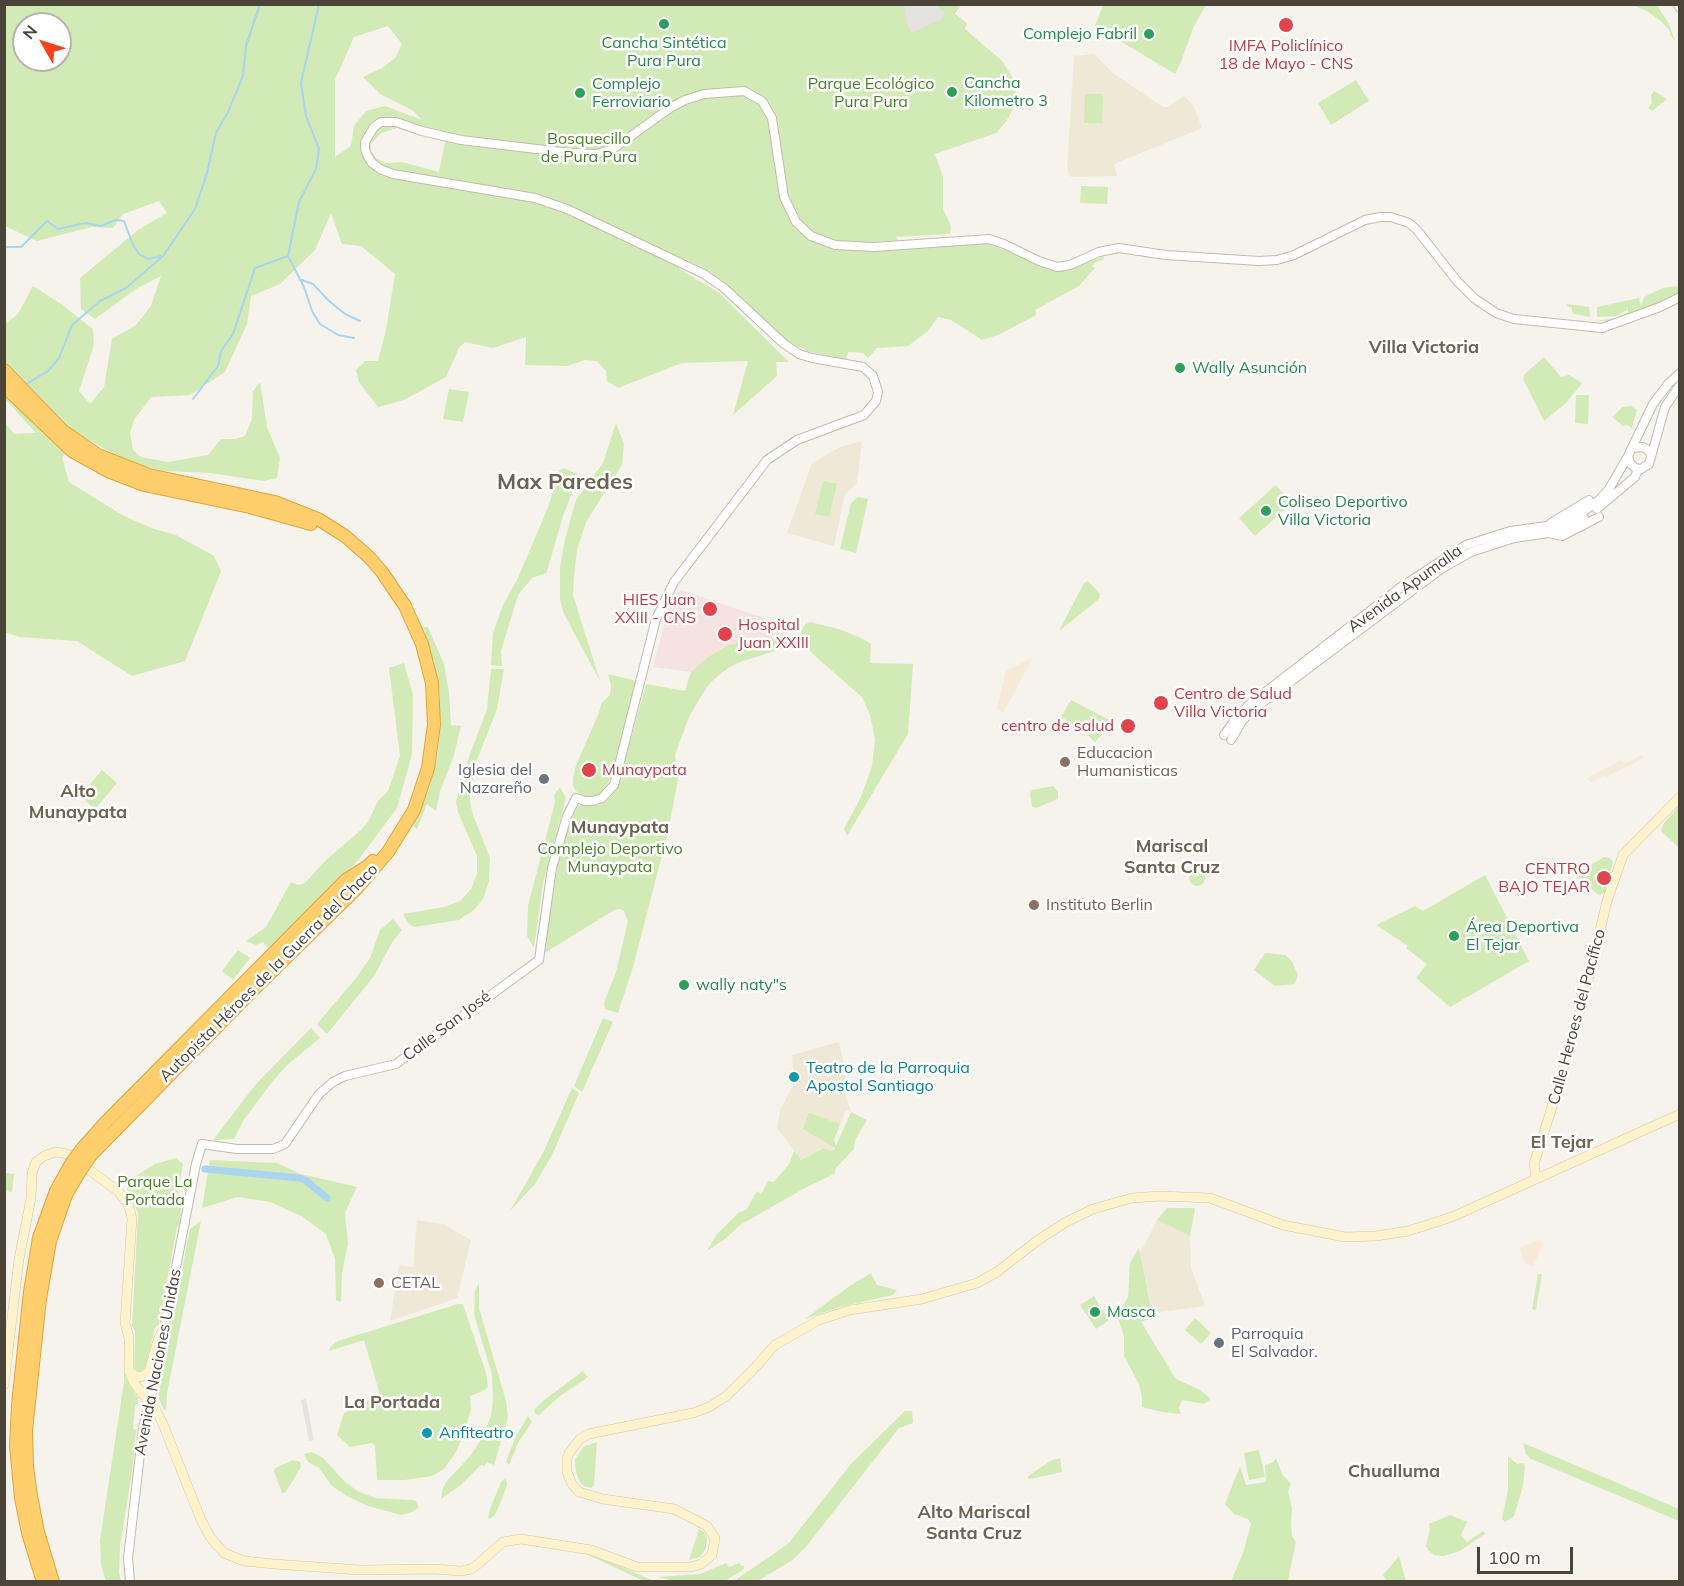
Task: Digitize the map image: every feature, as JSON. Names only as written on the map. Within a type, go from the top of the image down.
[{"type":"highway","name":"Autopista Héroes de la Guerra del Chaco","points":[[4,370],[63,431],[98,455],[148,475],[274,502],[318,519],[345,536],[382,572],[405,606],[422,644],[432,683],[434,725],[428,768],[414,810],[388,852],[357,888],[86,1152]]},
{"type":"highway","name":"Autopista Héroes de la Guerra del Chaco","points":[[4,386],[72,451],[110,472],[144,485],[301,520],[315,525],[341,542],[364,561],[400,610],[416,646],[426,684],[428,725],[422,766],[408,806],[383,849],[368,866],[346,879],[105,1124],[56,1191],[39,1238],[30,1292],[17,1427],[17,1467],[21,1498],[28,1533],[43,1581]]},
{"type":"highway","name":"Autopista Héroes de la Guerra del Chaco","points":[[53,1581],[38,1532],[31,1496],[26,1447],[27,1418],[40,1299],[50,1241],[75,1168]]},
{"type":"main road","name":"Calle Heroes del Pacífico","points":[[1536,1178],[1534,1164],[1584,999],[1608,901],[1623,855],[1680,797]]},
{"type":"main road","points":[[4,1385],[19,1259],[31,1198],[34,1165],[39,1159],[55,1152],[69,1155],[118,1191],[130,1208],[132,1218],[125,1323],[129,1338],[129,1371],[134,1383],[150,1402],[168,1434],[207,1532],[219,1548],[233,1558],[244,1561],[360,1570],[461,1571],[471,1569],[503,1542],[521,1539],[591,1550],[637,1567],[691,1567],[701,1564],[712,1555],[715,1539],[707,1526],[684,1513],[668,1508],[612,1500],[579,1492],[567,1472],[567,1459],[573,1445],[589,1434],[693,1413],[709,1407],[738,1385],[775,1345],[803,1328],[835,1314],[869,1306],[922,1299],[977,1282],[997,1272],[1038,1240],[1066,1222],[1093,1209],[1132,1198],[1204,1197],[1283,1226],[1345,1237],[1394,1234],[1428,1226],[1680,1114]]},
{"type":"main road","points":[[129,1371],[137,1377],[144,1376],[149,1371],[158,1340],[164,1330]]},
{"type":"street","name":"Calle San José","points":[[202,1144],[237,1149],[273,1149],[285,1144],[319,1094],[333,1082],[345,1076],[396,1064],[539,960],[552,868],[567,816],[576,798],[593,801],[602,798],[614,785],[656,619],[674,582],[767,460],[796,440],[864,415],[876,401],[878,392],[873,376],[863,367],[812,358],[792,350],[724,288],[704,274],[567,209],[535,198],[393,174],[380,169],[372,163],[365,149],[365,142],[374,127],[381,122],[396,122],[461,140],[597,154],[613,149],[670,108],[685,100],[704,94],[744,91],[762,101],[769,111],[774,126],[784,196],[796,222],[806,233],[816,239],[842,246],[866,248],[989,239],[1057,267],[1070,265],[1099,252],[1119,248],[1147,253],[1242,261],[1276,260],[1294,255],[1365,220],[1391,217],[1417,230],[1475,300],[1496,313],[1514,319],[1602,328],[1660,307],[1680,297]]},
{"type":"street","name":"Avenida Apumalla","points":[[1548,530],[1573,519],[1599,500],[1609,489],[1630,452],[1649,411],[1668,384],[1680,373]]},
{"type":"street","points":[[1651,455],[1643,447],[1630,452],[1632,466],[1638,469],[1647,466],[1650,461],[1665,407],[1680,385]]},
{"type":"street","points":[[1649,411],[1654,412],[1665,407]]},
{"type":"street","name":"Avenida Apumalla","points":[[1228,738],[1254,709],[1441,569],[1471,552],[1514,538],[1573,525],[1589,516],[1635,477],[1638,469]]},
{"type":"street","points":[[1589,500],[1554,519],[1548,530],[1562,536],[1599,517]]},
{"type":"street","name":"Avenida Naciones Unidas","points":[[130,1581],[128,1558],[143,1428],[196,1164],[202,1144]]},
{"type":"shaded area","points":[[904,5],[939,5],[938,7],[944,12],[942,19],[911,33]]},
{"type":"shaded area","points":[[1094,54],[1114,74],[1163,107],[1168,107],[1184,96],[1193,105],[1202,128],[1114,164],[1117,176],[1071,177],[1067,170],[1074,56]]},
{"type":"shaded area","points":[[862,441],[857,483],[845,494],[834,546],[787,533],[812,463],[840,447]]},
{"type":"shaded area","name":"Hospital Juan XXIII","points":[[681,590],[788,626],[787,639],[759,638],[728,645],[708,657],[691,672],[653,667],[669,607],[675,595]]},
{"type":"shaded area","points":[[1033,658],[1003,713],[997,708],[1006,671]]},
{"type":"shaded area","points":[[1642,755],[1644,758],[1606,777],[1605,775],[1590,783],[1587,778],[1621,760],[1624,764]]},
{"type":"shaded area","points":[[839,1042],[849,1087],[844,1090],[851,1112],[846,1110],[834,1140],[833,1151],[824,1148],[801,1160],[777,1128],[780,1110],[794,1084],[792,1055]]},
{"type":"shaded area","points":[[417,1220],[443,1224],[471,1240],[457,1298],[390,1321],[399,1265],[413,1267]]},
{"type":"shaded area","points":[[1157,1220],[1190,1236],[1191,1267],[1205,1306],[1153,1313],[1140,1253]]},
{"type":"shaded area","points":[[1539,1240],[1543,1244],[1533,1267],[1525,1263],[1519,1248]]},
{"type":"shaded area","points":[[306,1399],[314,1440],[309,1441],[301,1400]]},
{"type":"green space","name":"Complejo Fabril","points":[[1103,4],[1206,5],[1193,28],[1175,74],[1095,26]]},
{"type":"green space","name":"Bosquecillo de Pura Pura","points":[[5,5],[961,5],[955,14],[967,23],[965,29],[1002,61],[1015,81],[1016,103],[1006,122],[996,133],[935,154],[943,177],[943,209],[951,226],[950,234],[896,237],[904,248],[989,244],[1055,271],[1067,271],[1104,256],[1103,260],[1092,266],[1095,268],[1079,286],[1035,310],[1036,315],[998,335],[982,340],[951,320],[938,317],[928,331],[908,346],[877,348],[868,358],[863,353],[848,352],[846,360],[807,351],[787,341],[723,281],[683,258],[679,269],[718,292],[789,362],[776,362],[777,376],[733,415],[748,361],[682,363],[618,388],[607,381],[606,371],[597,361],[585,360],[567,366],[525,365],[526,337],[493,348],[465,342],[459,348],[446,377],[404,400],[378,407],[359,382],[356,370],[365,361],[378,361],[386,330],[395,274],[361,246],[342,244],[331,213],[315,250],[280,284],[251,296],[247,324],[225,372],[190,395],[151,397],[134,420],[130,433],[133,450],[141,457],[168,462],[208,455],[221,439],[245,436],[252,419],[253,391],[260,382],[267,427],[280,458],[277,478],[264,481],[210,473],[163,471],[127,462],[84,437],[62,457],[69,482],[122,515],[154,529],[176,535],[214,556],[221,571],[185,661],[132,676],[77,641],[19,637],[5,632],[5,422],[14,434],[36,433],[5,399],[5,324],[18,314],[33,286],[93,329],[94,345],[79,391],[90,404],[104,387],[112,339],[136,325],[151,306],[161,276],[136,289],[95,319],[81,309],[80,278],[138,230],[167,213],[159,201],[123,214],[113,228],[92,227],[37,241],[5,226]],"holes":[[[388,26],[402,44],[395,58],[382,68],[363,77],[380,94],[412,110],[422,120],[385,106],[366,111],[354,126],[351,146],[335,157],[335,80],[354,37]],[[397,128],[445,142],[439,172],[402,162],[385,163],[376,158],[371,151],[371,144],[381,133]]]},
{"type":"green space","points":[[1632,5],[1657,5],[1669,24],[1675,41],[1662,22],[1647,11]]},
{"type":"green space","points":[[1356,80],[1369,101],[1331,125],[1318,103]]},
{"type":"green space","points":[[1654,91],[1667,99],[1652,111],[1648,108],[1652,103],[1651,95]]},
{"type":"green space","points":[[1085,94],[1103,94],[1102,123],[1084,123]]},
{"type":"green space","points":[[1081,186],[1108,187],[1107,204],[1080,203]]},
{"type":"green space","points":[[1677,286],[1679,293],[1653,306],[1611,321],[1595,321],[1616,318],[1628,312],[1627,305],[1627,310],[1616,316],[1597,317],[1597,307],[1639,298],[1641,306],[1644,297],[1663,288]]},
{"type":"green space","points":[[1567,304],[1589,307],[1590,317],[1575,314],[1572,308],[1566,306]]},
{"type":"green space","points":[[1544,357],[1561,377],[1569,375],[1582,383],[1567,402],[1544,421],[1523,379],[1525,374]]},
{"type":"green space","points":[[449,389],[469,392],[463,422],[443,419]]},
{"type":"green space","points":[[1576,395],[1589,395],[1588,424],[1575,423]]},
{"type":"green space","points":[[1631,406],[1637,410],[1632,427],[1636,431],[1627,425],[1623,426],[1612,417],[1623,407]]},
{"type":"green space","points":[[616,423],[624,444],[622,465],[586,522],[577,550],[574,576],[573,595],[600,681],[564,614],[560,600],[560,567],[576,500],[603,463]]},
{"type":"green space","points":[[564,468],[579,475],[563,516],[548,568],[546,573],[532,578],[518,595],[501,651],[502,666],[491,665],[493,633],[503,605],[517,580],[549,505],[559,470]]},
{"type":"green space","points":[[823,481],[837,484],[829,517],[815,514]]},
{"type":"green space","name":"Coliseo Deportivo Villa Victoria","points":[[1276,485],[1292,503],[1255,536],[1239,518]]},
{"type":"green space","points":[[858,497],[868,499],[856,553],[840,549],[851,503]]},
{"type":"green space","points":[[1088,581],[1100,594],[1099,599],[1059,631],[1084,583]]},
{"type":"green space","points":[[810,622],[839,629],[871,644],[870,663],[913,664],[908,734],[847,836],[844,829],[861,797],[872,766],[875,739],[870,715],[862,697],[806,646],[801,632],[804,625]]},
{"type":"green space","points":[[423,627],[428,627],[444,664],[451,725],[461,726],[454,755],[440,791],[436,811],[427,804],[417,829],[412,825],[429,789],[438,753],[440,732],[440,693],[434,662]]},
{"type":"green space","name":"Complejo Deportivo Munaypata","points":[[759,638],[792,641],[787,647],[737,663],[724,671],[711,682],[689,717],[675,755],[678,779],[668,832],[633,967],[618,1013],[605,1009],[604,1003],[616,972],[628,921],[624,911],[614,910],[540,956],[545,942],[561,846],[568,824],[579,805],[599,805],[607,801],[617,789],[646,684],[685,691],[691,672],[708,657],[728,645]]},
{"type":"green space","points":[[404,663],[413,695],[412,754],[397,808],[359,859],[332,890],[269,949],[263,942],[256,945],[246,941],[266,927],[291,882],[298,885],[305,883],[325,861],[362,829],[378,801],[388,791],[400,756],[389,668]]},
{"type":"green space","points":[[491,669],[504,669],[497,709],[477,760],[470,791],[473,815],[490,858],[489,881],[483,899],[474,910],[459,920],[414,927],[408,923],[403,914],[444,907],[460,901],[471,889],[477,874],[477,856],[456,802],[469,757],[487,709]]},
{"type":"green space","name":"Complejo Deportivo Munaypata","points":[[608,674],[637,681],[609,781],[600,794],[593,797],[585,796],[577,792],[573,786],[573,778],[601,704],[610,695],[611,685]]},
{"type":"green space","points":[[1071,700],[1113,722],[1095,742],[1061,717]]},
{"type":"green space","points":[[102,770],[117,783],[95,809],[80,796]]},
{"type":"green space","points":[[1053,786],[1058,791],[1058,799],[1036,808],[1032,806],[1030,794],[1032,790]]},
{"type":"green space","name":"Complejo Deportivo Munaypata","points":[[560,787],[566,798],[543,883],[534,948],[527,936],[528,906],[555,802],[554,795]]},
{"type":"green space","points":[[1679,806],[1679,848],[1661,831],[1664,823]]},
{"type":"green space","points":[[1604,857],[1610,858],[1613,862],[1605,893],[1599,895],[1576,877],[1576,874]]},
{"type":"green space","name":"Mariscal Santa Cruz","points":[[1197,870],[1205,878],[1197,886],[1189,878]]},
{"type":"green space","name":"Área Deportiva El Tejar","points":[[1485,875],[1529,961],[1450,1007],[1416,978],[1427,964],[1406,948],[1408,946],[1376,925],[1415,906],[1423,911]]},
{"type":"green space","points":[[393,919],[402,930],[393,941],[374,976],[327,1034],[317,1024],[357,977],[370,958],[380,930]]},
{"type":"green space","points":[[238,950],[250,958],[233,980],[222,971]]},
{"type":"green space","points":[[1265,953],[1285,955],[1292,961],[1298,975],[1295,984],[1275,986],[1254,970]]},
{"type":"green space","points":[[603,1018],[613,1022],[582,1092],[574,1086]]},
{"type":"green space","points":[[311,1028],[320,1038],[287,1065],[272,1082],[243,1121],[234,1139],[213,1140],[256,1084]]},
{"type":"green space","points":[[572,1088],[579,1093],[553,1153],[535,1184],[510,1211],[543,1153]]},
{"type":"green space","points":[[851,1112],[867,1120],[855,1140],[854,1149],[836,1168],[834,1174],[740,1225],[707,1251],[717,1234],[738,1213],[747,1209],[757,1191],[761,1194],[768,1181],[774,1182],[789,1164],[794,1151],[801,1160],[824,1148],[833,1151],[835,1148],[803,1129],[809,1113],[840,1124],[834,1140],[836,1146]]},
{"type":"green space","name":"Parque La Portada","points":[[176,1158],[183,1164],[178,1194],[182,1196],[180,1223],[177,1227],[159,1324],[155,1328],[146,1365],[139,1372],[134,1368],[135,1330],[132,1326],[138,1213],[125,1183],[155,1164]]},
{"type":"green space","points":[[210,1160],[277,1163],[301,1174],[357,1187],[345,1213],[348,1243],[342,1273],[341,1302],[336,1300],[335,1259],[326,1234],[301,1216],[270,1202],[238,1197],[202,1208]]},
{"type":"green space","points":[[5,1173],[14,1174],[12,1192],[5,1191]]},
{"type":"green space","points":[[1167,1208],[1194,1208],[1190,1236],[1157,1220]]},
{"type":"green space","points":[[201,1221],[167,1393],[166,1410],[164,1410],[158,1397],[190,1229]]},
{"type":"green space","points":[[1139,1248],[1153,1317],[1141,1322],[1176,1379],[1200,1390],[1211,1399],[1204,1404],[1182,1400],[1179,1408],[1181,1414],[1142,1407],[1139,1384],[1124,1356],[1124,1336],[1117,1316],[1128,1297],[1130,1263]]},
{"type":"green space","points":[[871,1273],[877,1285],[897,1290],[893,1295],[839,1307],[805,1319],[851,1285]]},
{"type":"green space","points":[[1538,1274],[1542,1274],[1536,1310],[1532,1309]]},
{"type":"green space","points":[[479,1283],[479,1308],[506,1401],[508,1417],[494,1465],[487,1462],[484,1466],[481,1465],[461,1485],[441,1499],[447,1481],[471,1455],[491,1416],[492,1375],[474,1314],[475,1291]]},
{"type":"green space","name":"Masca","points":[[1094,1296],[1109,1320],[1096,1329],[1080,1305]]},
{"type":"green space","points":[[463,1304],[486,1373],[488,1387],[470,1396],[471,1409],[464,1433],[457,1450],[444,1469],[432,1476],[405,1480],[377,1480],[375,1446],[372,1443],[350,1447],[337,1435],[344,1413],[380,1395],[364,1340],[329,1351],[331,1346],[338,1341]]},
{"type":"green space","points":[[1195,1318],[1211,1333],[1201,1344],[1185,1330]]},
{"type":"green space","points":[[124,1369],[126,1379],[138,1398],[138,1404],[135,1405],[133,1429],[136,1430],[133,1466],[120,1546],[121,1581],[106,1582],[101,1565],[100,1540],[124,1382]]},
{"type":"green space","points":[[583,1371],[588,1377],[560,1396],[539,1415],[535,1414],[534,1410],[543,1401]]},
{"type":"green space","points":[[905,1411],[912,1411],[913,1423],[899,1428],[805,1548],[791,1561],[761,1579],[734,1581],[788,1544],[851,1464]]},
{"type":"green space","points":[[528,1416],[532,1422],[519,1441],[509,1465],[506,1462],[515,1438]]},
{"type":"green space","points":[[597,1442],[594,1485],[591,1488],[579,1481],[575,1460],[583,1447]]},
{"type":"green space","points":[[1523,1443],[1679,1509],[1679,1521],[1531,1459],[1526,1454]]},
{"type":"green space","points":[[1259,1450],[1265,1477],[1249,1480],[1244,1453]]},
{"type":"green space","points":[[312,1452],[323,1458],[345,1482],[359,1492],[376,1498],[413,1500],[419,1507],[401,1515],[368,1506],[347,1496],[332,1486],[319,1468],[308,1462],[304,1454]]},
{"type":"green space","points":[[1508,1456],[1517,1464],[1523,1463],[1525,1466],[1523,1486],[1514,1516],[1505,1522],[1502,1519],[1508,1490]]},
{"type":"green space","points":[[1060,1458],[1062,1472],[1030,1479],[1027,1477],[1050,1461]]},
{"type":"green space","points":[[1276,1458],[1282,1474],[1291,1484],[1288,1491],[1292,1509],[1292,1536],[1296,1542],[1288,1580],[1231,1581],[1243,1553],[1251,1524],[1248,1519],[1234,1514],[1225,1504],[1240,1466],[1246,1485],[1266,1482],[1265,1465],[1272,1463]]},
{"type":"green space","points":[[293,1460],[300,1462],[301,1467],[285,1493],[282,1493],[275,1468]]},
{"type":"green space","points":[[506,1478],[507,1485],[502,1499],[495,1515],[490,1519],[488,1518],[490,1509],[501,1482]]},
{"type":"green space","points":[[1450,1515],[1467,1522],[1461,1535],[1467,1542],[1483,1531],[1485,1534],[1460,1551],[1443,1556],[1434,1555],[1426,1546],[1429,1524]]},
{"type":"green space","points":[[699,1529],[707,1538],[706,1548],[700,1557],[689,1560]]},
{"type":"green space","points":[[586,1554],[605,1560],[654,1581],[644,1581]]},
{"type":"green space","points":[[1399,1556],[1406,1581],[1387,1581],[1383,1575]]},
{"type":"green space","points":[[726,1563],[729,1567],[740,1563],[744,1569],[725,1581],[674,1581],[658,1577],[700,1574]]},
{"type":"waterway","points":[[25,385],[48,371],[59,358],[72,325],[100,301],[126,288],[163,256],[195,209],[207,173],[216,133],[228,112],[243,76],[246,46],[260,4]]},
{"type":"waterway","points":[[319,4],[301,83],[306,116],[319,149],[316,169],[299,202],[288,256],[320,324],[338,335],[354,338]]},
{"type":"waterway","points":[[4,247],[21,247],[47,221],[58,229],[86,223],[101,226],[115,220],[124,221],[139,254],[148,259],[161,256]]},
{"type":"waterway","points":[[193,399],[218,366],[221,351],[233,334],[255,268],[288,256]]},
{"type":"waterway","points":[[302,280],[313,284],[345,314],[360,321]]},
{"type":"waterway","points":[[205,1169],[299,1178],[305,1180],[327,1198]]},
{"type":"place","name":"Cancha Sintética Pura Pura","points":[[664,24]]},
{"type":"place","name":"IMFA Policlínico 18 de Mayo - CNS","points":[[1286,25]]},
{"type":"place","name":"Complejo Fabril","points":[[1149,34]]},
{"type":"place","name":"Cancha Kilometro 3","points":[[952,92]]},
{"type":"place","name":"Complejo Ferroviario","points":[[580,93]]},
{"type":"place","name":"Wally Asunción","points":[[1180,368]]},
{"type":"place","name":"Coliseo Deportivo Villa Victoria","points":[[1266,511]]},
{"type":"place","name":"HIES Juan XXIII - CNS","points":[[710,609]]},
{"type":"place","name":"Hospital Juan XXIII","points":[[725,634]]},
{"type":"place","name":"Centro de Salud Villa Victoria","points":[[1161,703]]},
{"type":"place","name":"centro de salud","points":[[1128,726]]},
{"type":"place","name":"Educacion Humanisticas","points":[[1065,762]]},
{"type":"place","name":"Munaypata","points":[[589,770]]},
{"type":"place","name":"Iglesia del Nazareño","points":[[544,779]]},
{"type":"place","name":"CENTRO BAJO TEJAR","points":[[1604,878]]},
{"type":"place","name":"Instituto Berlin","points":[[1034,905]]},
{"type":"place","name":"Área Deportiva El Tejar","points":[[1454,936]]},
{"type":"place","name":"wally naty\"s","points":[[684,985]]},
{"type":"place","name":"Teatro de la Parroquia Apostol Santiago","points":[[794,1077]]},
{"type":"place","name":"CETAL","points":[[379,1283]]},
{"type":"place","name":"Masca","points":[[1095,1312]]},
{"type":"place","name":"Parroquia El Salvador.","points":[[1219,1343]]},
{"type":"place","name":"Anfiteatro","points":[[427,1433]]},
{"type":"district","name":"Villa Victoria","points":[[1424,348]]},
{"type":"district","name":"Max Paredes","points":[[565,482]]},
{"type":"district","name":"Alto Munaypata","points":[[78,802]]},
{"type":"district","name":"Munaypata","points":[[620,828]]},
{"type":"district","name":"Mariscal Santa Cruz","points":[[1172,857]]},
{"type":"district","name":"El Tejar","points":[[1562,1143]]},
{"type":"district","name":"La Portada","points":[[392,1403]]},
{"type":"district","name":"Chualluma","points":[[1394,1472]]},
{"type":"district","name":"Alto Mariscal Santa Cruz","points":[[974,1523]]},
{"type":"park label","name":"Parque Ecológico Pura Pura","points":[[871,93]]}]
